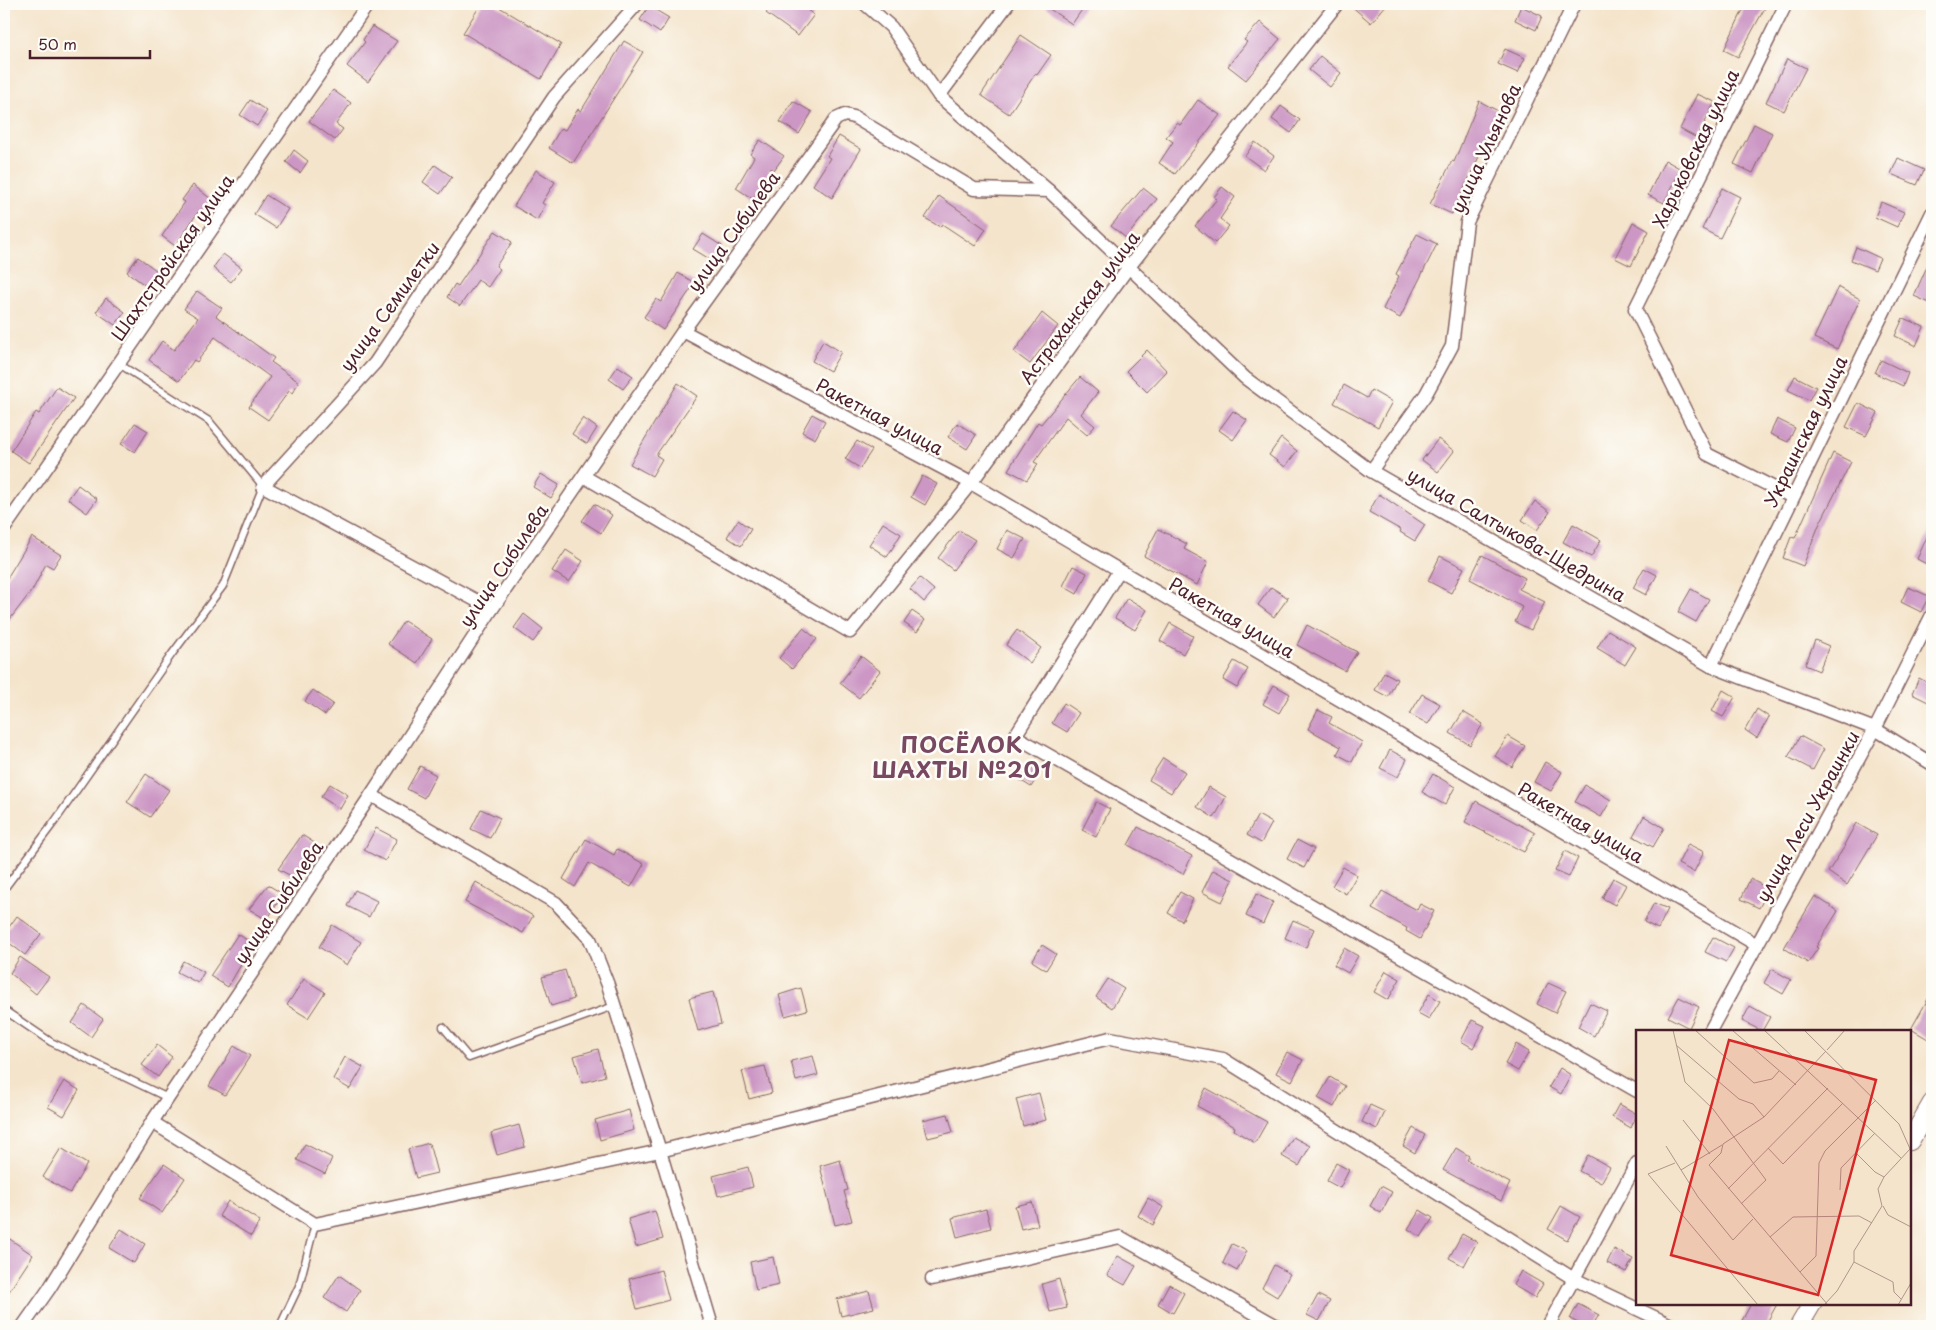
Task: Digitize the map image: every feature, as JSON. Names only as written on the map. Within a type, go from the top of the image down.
[{"type":"main road","points":[[1911,1139],[1932,1103]]},
{"type":"main road","points":[[1799,1326],[1811,1305]]},
{"type":"street","name":"Шахтстройская улица","points":[[4,529],[368,4]]},
{"type":"street","name":"улица Семилетки","points":[[263,486],[375,362],[554,97],[637,4]]},
{"type":"street","points":[[865,4],[891,27],[939,96],[1049,191],[1128,268]]},
{"type":"street","points":[[939,96],[1008,4]]},
{"type":"street","name":"Астраханская улица","points":[[585,477],[850,632],[971,483],[1128,268],[1337,4]]},
{"type":"street","name":"улица Ульянова","points":[[1371,471],[1426,394],[1452,346],[1467,222],[1574,4]]},
{"type":"street","name":"Харьковская улица","points":[[1786,4],[1635,309],[1707,454],[1792,497]]},
{"type":"street","name":"улица Сибилева","points":[[23,1326],[49,1289],[152,1122],[371,795],[492,609],[585,477],[683,331],[836,119],[844,115],[854,117],[974,189],[1049,191]]},
{"type":"street","name":"Украинская улица","points":[[1711,666],[1932,213]]},
{"type":"street","name":"улица Салтыкова-Щедрина","points":[[1128,268],[1245,378],[1371,471],[1711,666],[1875,729],[1932,764]]},
{"type":"street","name":"Ракетная улица","points":[[683,331],[971,483],[1757,945]]},
{"type":"street","points":[[263,486],[492,609]]},
{"type":"street","points":[[1118,571],[1015,736],[1636,1090]]},
{"type":"street","name":"улица Леси Украинки","points":[[1711,1030],[1875,729],[1932,615]]},
{"type":"street","points":[[371,795],[556,903],[590,939],[614,1006],[660,1151],[712,1326]]},
{"type":"street","points":[[152,1122],[315,1224],[660,1151],[1110,1038],[1223,1059],[1574,1279],[1673,1326]]},
{"type":"street","points":[[1548,1326],[1636,1165]]},
{"type":"street","points":[[932,1278],[1120,1237],[1278,1326]]},
{"type":"lane","points":[[4,889],[55,821],[172,654],[224,586],[263,486],[210,421],[119,364]]},
{"type":"lane","points":[[443,1026],[469,1058],[614,1006]]},
{"type":"lane","points":[[4,1010],[51,1042],[168,1098]]},
{"type":"lane","points":[[280,1326],[299,1286],[315,1224]]},
{"type":"building","points":[[481,4],[494,4],[561,44],[541,79],[463,33]]},
{"type":"building","points":[[772,4],[799,4],[814,15],[798,36],[766,13]]},
{"type":"building","points":[[1042,4],[1086,4],[1072,24]]},
{"type":"building","points":[[1349,4],[1387,4],[1371,23]]},
{"type":"building","points":[[1729,4],[1767,4],[1738,57],[1724,50],[1743,10]]},
{"type":"building","points":[[649,6],[669,18],[660,33],[640,20]]},
{"type":"building","points":[[1521,6],[1542,16],[1536,30],[1515,20]]},
{"type":"building","points":[[1260,22],[1280,39],[1246,80],[1228,66],[1247,42],[1244,40]]},
{"type":"building","points":[[372,26],[397,41],[368,82],[347,66],[365,42],[363,40]]},
{"type":"building","points":[[1021,35],[1051,55],[1037,75],[1035,74],[1009,114],[981,95]]},
{"type":"building","points":[[624,41],[643,52],[573,163],[549,148],[561,128],[565,130],[578,109],[581,111]]},
{"type":"building","points":[[1505,49],[1525,58],[1518,73],[1498,64]]},
{"type":"building","points":[[1320,56],[1341,73],[1330,87],[1309,70]]},
{"type":"building","points":[[1787,59],[1806,68],[1784,111],[1766,102]]},
{"type":"building","points":[[333,90],[351,103],[336,124],[343,129],[335,140],[309,121]]},
{"type":"building","points":[[1697,94],[1715,102],[1697,138],[1680,129]]},
{"type":"building","points":[[250,100],[267,111],[257,126],[240,115]]},
{"type":"building","points":[[1198,100],[1220,115],[1175,174],[1159,163],[1173,142],[1166,137],[1177,123],[1180,125]]},
{"type":"building","points":[[793,101],[812,112],[799,134],[780,122]]},
{"type":"building","points":[[1479,101],[1500,112],[1452,214],[1430,204],[1452,161],[1454,162]]},
{"type":"building","points":[[1281,106],[1300,120],[1291,133],[1272,119]]},
{"type":"building","points":[[1754,124],[1772,133],[1753,173],[1734,164]]},
{"type":"building","points":[[839,136],[861,149],[832,198],[813,185],[830,158],[827,156]]},
{"type":"building","points":[[760,140],[784,156],[774,170],[771,168],[753,199],[736,188],[754,157],[750,154]]},
{"type":"building","points":[[1255,142],[1274,156],[1264,170],[1245,156]]},
{"type":"building","points":[[294,150],[308,161],[300,173],[286,162]]},
{"type":"building","points":[[1898,158],[1924,170],[1917,185],[1891,174]]},
{"type":"building","points":[[1665,160],[1681,169],[1664,203],[1648,195]]},
{"type":"building","points":[[435,165],[452,177],[440,194],[423,182]]},
{"type":"building","points":[[536,170],[555,182],[542,203],[545,205],[537,220],[514,206]]},
{"type":"building","points":[[193,185],[211,199],[200,214],[198,212],[175,246],[162,236],[185,202],[182,200]]},
{"type":"building","points":[[1222,187],[1235,197],[1220,219],[1229,226],[1215,243],[1195,226],[1217,199],[1214,197]]},
{"type":"building","points":[[1143,188],[1157,199],[1126,238],[1111,226]]},
{"type":"building","points":[[1722,188],[1740,197],[1720,238],[1702,229]]},
{"type":"building","points":[[266,195],[288,209],[276,228],[254,214]]},
{"type":"building","points":[[939,196],[986,229],[975,246],[942,224],[940,227],[925,218]]},
{"type":"building","points":[[1881,202],[1904,212],[1897,227],[1875,217]]},
{"type":"building","points":[[1633,222],[1649,231],[1631,266],[1615,258]]},
{"type":"building","points":[[495,231],[512,242],[496,266],[500,269],[488,287],[478,280],[460,306],[447,297],[455,284],[458,286]]},
{"type":"building","points":[[703,234],[722,246],[713,261],[693,249]]},
{"type":"building","points":[[1417,234],[1437,244],[1400,318],[1383,309],[1399,276],[1396,274]]},
{"type":"building","points":[[1856,247],[1880,258],[1875,270],[1851,260]]},
{"type":"building","points":[[223,254],[242,268],[231,282],[213,268]]},
{"type":"building","points":[[1932,255],[1932,304],[1914,296]]},
{"type":"building","points":[[138,257],[160,273],[149,288],[127,272]]},
{"type":"building","points":[[678,273],[695,283],[663,330],[644,317],[656,299],[661,302]]},
{"type":"building","points":[[1838,287],[1860,299],[1837,349],[1814,338]]},
{"type":"building","points":[[197,291],[222,308],[216,316],[274,358],[271,362],[299,382],[292,393],[289,391],[268,420],[249,407],[270,377],[215,337],[197,362],[194,360],[179,381],[149,360],[162,341],[174,350],[198,318],[184,309]]},
{"type":"building","points":[[106,298],[125,312],[115,325],[96,312]]},
{"type":"building","points":[[1042,313],[1058,326],[1030,364],[1014,352]]},
{"type":"building","points":[[1903,318],[1924,327],[1916,346],[1895,336]]},
{"type":"building","points":[[823,341],[841,352],[830,371],[812,361]]},
{"type":"building","points":[[1147,350],[1167,371],[1147,392],[1126,371]]},
{"type":"building","points":[[1881,360],[1908,373],[1903,386],[1875,373]]},
{"type":"building","points":[[618,366],[633,376],[623,389],[609,379]]},
{"type":"building","points":[[1795,376],[1816,387],[1809,400],[1788,390]]},
{"type":"building","points":[[1080,377],[1098,392],[1081,414],[1095,426],[1087,435],[1066,417],[1034,462],[1038,464],[1027,480],[1008,470],[1038,422],[1041,424]]},
{"type":"building","points":[[678,383],[697,396],[656,455],[662,459],[652,476],[630,464]]},
{"type":"building","points":[[1344,385],[1367,398],[1371,390],[1392,402],[1378,427],[1334,403]]},
{"type":"building","points":[[57,387],[74,398],[29,463],[11,451],[36,412],[39,414]]},
{"type":"building","points":[[1858,403],[1878,413],[1866,436],[1846,427]]},
{"type":"building","points":[[1233,411],[1247,420],[1233,440],[1219,430]]},
{"type":"building","points":[[812,414],[825,421],[815,439],[802,432]]},
{"type":"building","points":[[583,418],[597,428],[587,444],[572,434]]},
{"type":"building","points":[[1777,419],[1795,428],[1788,442],[1770,434]]},
{"type":"building","points":[[135,423],[148,431],[135,452],[121,444]]},
{"type":"building","points":[[957,423],[976,435],[967,449],[948,437]]},
{"type":"building","points":[[1281,438],[1297,451],[1285,467],[1269,455]]},
{"type":"building","points":[[1438,439],[1454,451],[1438,472],[1422,460]]},
{"type":"building","points":[[857,441],[872,450],[860,468],[845,459]]},
{"type":"building","points":[[1833,453],[1851,462],[1819,525],[1803,566],[1783,558],[1791,537],[1795,538]]},
{"type":"building","points":[[541,474],[559,485],[551,498],[533,487]]},
{"type":"building","points":[[922,476],[937,484],[925,505],[911,497]]},
{"type":"building","points":[[78,485],[97,499],[87,513],[68,499]]},
{"type":"building","points":[[1379,494],[1425,525],[1415,541],[1400,532],[1401,530],[1369,512]]},
{"type":"building","points":[[1535,501],[1550,512],[1537,530],[1522,520]]},
{"type":"building","points":[[594,504],[612,515],[601,533],[582,521]]},
{"type":"building","points":[[738,520],[751,529],[741,546],[727,537]]},
{"type":"building","points":[[883,523],[901,534],[887,557],[869,545]]},
{"type":"building","points":[[1573,524],[1601,540],[1591,557],[1563,542]]},
{"type":"building","points":[[1932,526],[1932,567],[1917,559]]},
{"type":"building","points":[[1158,529],[1187,544],[1184,549],[1208,562],[1197,585],[1144,556]]},
{"type":"building","points":[[959,530],[975,540],[953,570],[938,558]]},
{"type":"building","points":[[1007,530],[1025,539],[1014,558],[997,549]]},
{"type":"building","points":[[32,537],[61,555],[53,568],[46,564],[33,589],[4,627],[4,583]]},
{"type":"building","points":[[566,550],[583,561],[569,582],[552,571]]},
{"type":"building","points":[[1482,555],[1525,578],[1519,589],[1545,602],[1531,630],[1515,622],[1522,607],[1470,579]]},
{"type":"building","points":[[1440,556],[1464,568],[1451,593],[1428,581]]},
{"type":"building","points":[[1073,566],[1087,573],[1077,594],[1063,586]]},
{"type":"building","points":[[1644,568],[1657,575],[1646,595],[1633,588]]},
{"type":"building","points":[[920,578],[934,590],[924,602],[910,589]]},
{"type":"building","points":[[1271,587],[1288,598],[1274,617],[1258,605]]},
{"type":"building","points":[[1908,587],[1929,596],[1921,612],[1901,602]]},
{"type":"building","points":[[1691,589],[1709,599],[1696,622],[1678,612]]},
{"type":"building","points":[[1127,598],[1147,610],[1135,630],[1115,618]]},
{"type":"building","points":[[912,611],[925,620],[917,632],[904,623]]},
{"type":"building","points":[[524,614],[543,629],[533,642],[514,628]]},
{"type":"building","points":[[404,621],[432,639],[417,663],[388,644]]},
{"type":"building","points":[[1170,623],[1193,636],[1183,654],[1160,641]]},
{"type":"building","points":[[1307,625],[1357,652],[1345,671],[1297,645]]},
{"type":"building","points":[[803,628],[817,639],[792,669],[779,658]]},
{"type":"building","points":[[1017,630],[1041,648],[1030,663],[1006,645]]},
{"type":"building","points":[[1608,630],[1636,647],[1625,665],[1597,648]]},
{"type":"building","points":[[1815,640],[1829,646],[1819,671],[1805,665]]},
{"type":"building","points":[[861,656],[880,671],[859,698],[840,683]]},
{"type":"building","points":[[1234,661],[1248,669],[1237,688],[1223,680]]},
{"type":"building","points":[[1384,672],[1397,679],[1388,697],[1375,690]]},
{"type":"building","points":[[1919,678],[1932,685],[1932,704],[1912,694]]},
{"type":"building","points":[[1274,685],[1290,694],[1279,713],[1263,704]]},
{"type":"building","points":[[313,690],[333,704],[325,715],[305,701]]},
{"type":"building","points":[[1723,690],[1735,697],[1723,717],[1712,711]]},
{"type":"building","points":[[1422,694],[1440,704],[1428,724],[1410,714]]},
{"type":"building","points":[[1064,703],[1079,713],[1067,732],[1052,723]]},
{"type":"building","points":[[1757,709],[1769,717],[1757,738],[1745,730]]},
{"type":"building","points":[[1318,710],[1332,717],[1329,723],[1362,742],[1352,762],[1337,754],[1341,747],[1308,729]]},
{"type":"building","points":[[1463,712],[1483,724],[1470,745],[1450,733]]},
{"type":"building","points":[[1508,736],[1525,746],[1512,767],[1495,756]]},
{"type":"building","points":[[1800,736],[1824,749],[1813,770],[1788,757]]},
{"type":"building","points":[[1390,750],[1407,759],[1398,777],[1380,768]]},
{"type":"building","points":[[1163,758],[1185,772],[1171,793],[1149,780]]},
{"type":"building","points":[[1545,762],[1562,772],[1551,791],[1534,782]]},
{"type":"building","points":[[1030,764],[1041,771],[1031,787],[1020,780]]},
{"type":"building","points":[[420,766],[436,775],[424,798],[407,789]]},
{"type":"building","points":[[146,774],[169,790],[150,817],[127,802]]},
{"type":"building","points":[[1433,774],[1455,787],[1445,805],[1422,792]]},
{"type":"building","points":[[330,784],[348,795],[340,809],[321,797]]},
{"type":"building","points":[[1585,785],[1611,800],[1601,817],[1575,802]]},
{"type":"building","points":[[1209,787],[1226,797],[1214,818],[1197,807]]},
{"type":"building","points":[[1476,801],[1535,833],[1524,852],[1465,822]]},
{"type":"building","points":[[1096,802],[1110,809],[1096,837],[1082,830]]},
{"type":"building","points":[[481,809],[500,818],[490,838],[471,829]]},
{"type":"building","points":[[1258,815],[1272,823],[1261,843],[1247,835]]},
{"type":"building","points":[[1644,816],[1664,828],[1653,847],[1633,836]]},
{"type":"building","points":[[1856,823],[1877,835],[1847,885],[1828,872],[1845,846]]},
{"type":"building","points":[[1138,827],[1192,856],[1183,874],[1128,845]]},
{"type":"building","points":[[376,828],[397,839],[385,861],[364,850]]},
{"type":"building","points":[[302,835],[316,844],[293,877],[278,869]]},
{"type":"building","points":[[586,839],[614,855],[617,849],[644,864],[631,887],[589,863],[575,887],[563,879]]},
{"type":"building","points":[[1297,840],[1314,849],[1304,868],[1287,859]]},
{"type":"building","points":[[1688,844],[1704,852],[1694,872],[1678,864]]},
{"type":"building","points":[[1565,851],[1578,858],[1569,877],[1555,871]]},
{"type":"building","points":[[1343,867],[1357,875],[1346,894],[1332,886]]},
{"type":"building","points":[[1213,870],[1233,880],[1222,902],[1202,892]]},
{"type":"building","points":[[1613,878],[1626,885],[1615,905],[1602,898]]},
{"type":"building","points":[[1750,879],[1769,889],[1759,908],[1741,899]]},
{"type":"building","points":[[476,882],[533,916],[523,933],[465,902]]},
{"type":"building","points":[[268,885],[283,894],[267,920],[249,909]]},
{"type":"building","points":[[355,890],[377,901],[369,917],[347,906]]},
{"type":"building","points":[[1382,891],[1417,910],[1420,904],[1434,911],[1420,939],[1406,931],[1407,928],[1372,909]]},
{"type":"building","points":[[1180,892],[1193,899],[1182,921],[1168,913]]},
{"type":"building","points":[[1256,894],[1273,902],[1263,924],[1246,916]]},
{"type":"building","points":[[1815,896],[1838,911],[1808,963],[1784,948]]},
{"type":"building","points":[[1654,903],[1668,909],[1658,929],[1644,922]]},
{"type":"building","points":[[17,916],[41,934],[25,955],[4,939],[4,934]]},
{"type":"building","points":[[1293,920],[1314,929],[1306,947],[1285,938]]},
{"type":"building","points":[[332,925],[361,942],[347,965],[319,947]]},
{"type":"building","points":[[238,934],[253,944],[228,987],[210,976]]},
{"type":"building","points":[[1713,937],[1734,948],[1726,962],[1705,952]]},
{"type":"building","points":[[1042,945],[1056,954],[1046,970],[1032,961]]},
{"type":"building","points":[[1344,948],[1358,956],[1348,973],[1334,965]]},
{"type":"building","points":[[20,957],[49,977],[36,994],[10,973]]},
{"type":"building","points":[[183,961],[204,972],[198,983],[177,972]]},
{"type":"building","points":[[1772,969],[1791,980],[1783,994],[1764,983]]},
{"type":"building","points":[[565,970],[574,999],[551,1006],[542,977]]},
{"type":"building","points":[[1386,971],[1400,979],[1388,1000],[1374,992]]},
{"type":"building","points":[[304,979],[325,992],[308,1018],[287,1005]]},
{"type":"building","points":[[1108,979],[1124,989],[1112,1008],[1096,997]]},
{"type":"building","points":[[1548,983],[1566,991],[1555,1013],[1537,1004]]},
{"type":"building","points":[[801,988],[807,1010],[785,1016],[779,995]]},
{"type":"building","points":[[713,992],[721,1024],[698,1031],[689,998]]},
{"type":"building","points":[[1932,992],[1932,1032],[1928,1039],[1911,1029]]},
{"type":"building","points":[[1429,994],[1440,1001],[1429,1019],[1418,1013]]},
{"type":"building","points":[[1679,997],[1699,1007],[1689,1028],[1668,1017]]},
{"type":"building","points":[[1590,1003],[1607,1011],[1594,1036],[1578,1027]]},
{"type":"building","points":[[84,1005],[103,1019],[91,1037],[72,1023]]},
{"type":"building","points":[[1750,1006],[1770,1017],[1763,1030],[1742,1021]]},
{"type":"building","points":[[1472,1020],[1485,1026],[1473,1048],[1461,1041]]},
{"type":"building","points":[[1516,1044],[1529,1052],[1518,1071],[1505,1064]]},
{"type":"building","points":[[157,1045],[172,1057],[158,1077],[142,1065]]},
{"type":"building","points":[[234,1046],[250,1056],[225,1095],[209,1086]]},
{"type":"building","points":[[598,1049],[605,1076],[582,1083],[574,1056]]},
{"type":"building","points":[[1287,1052],[1303,1060],[1292,1081],[1276,1073]]},
{"type":"building","points":[[813,1056],[818,1075],[796,1081],[791,1061]]},
{"type":"building","points":[[345,1057],[363,1067],[350,1089],[333,1079]]},
{"type":"building","points":[[765,1066],[772,1093],[749,1099],[742,1071]]},
{"type":"building","points":[[1560,1068],[1571,1075],[1561,1094],[1549,1087]]},
{"type":"building","points":[[1330,1077],[1345,1086],[1334,1107],[1318,1098]]},
{"type":"building","points":[[64,1081],[79,1090],[64,1116],[48,1107]]},
{"type":"building","points":[[1206,1088],[1267,1122],[1255,1143],[1234,1130],[1235,1127],[1197,1106]]},
{"type":"building","points":[[1039,1093],[1046,1120],[1023,1126],[1016,1099]]},
{"type":"building","points":[[1619,1104],[1636,1113],[1631,1128],[1612,1117]]},
{"type":"building","points":[[1370,1105],[1385,1112],[1377,1129],[1362,1122]]},
{"type":"building","points":[[629,1110],[634,1130],[600,1140],[595,1120]]},
{"type":"building","points":[[948,1114],[953,1132],[928,1138],[923,1120]]},
{"type":"building","points":[[519,1125],[525,1147],[497,1155],[491,1133]]},
{"type":"building","points":[[1413,1128],[1425,1135],[1415,1153],[1403,1146]]},
{"type":"building","points":[[1293,1137],[1310,1146],[1299,1166],[1282,1156]]},
{"type":"building","points":[[429,1143],[437,1173],[416,1178],[408,1149]]},
{"type":"building","points":[[305,1144],[332,1158],[325,1174],[297,1160]]},
{"type":"building","points":[[61,1148],[87,1164],[70,1193],[43,1177]]},
{"type":"building","points":[[1456,1148],[1469,1156],[1467,1160],[1510,1183],[1501,1201],[1443,1170]]},
{"type":"building","points":[[1588,1155],[1610,1167],[1601,1183],[1579,1171]]},
{"type":"building","points":[[840,1160],[848,1190],[844,1191],[852,1221],[835,1225],[820,1166]]},
{"type":"building","points":[[1336,1163],[1349,1170],[1340,1188],[1327,1181]]},
{"type":"building","points":[[164,1164],[185,1178],[162,1213],[140,1198]]},
{"type":"building","points":[[748,1167],[753,1187],[718,1196],[713,1176]]},
{"type":"building","points":[[1381,1186],[1392,1192],[1381,1213],[1370,1206]]},
{"type":"building","points":[[1148,1198],[1163,1207],[1153,1225],[1138,1216]]},
{"type":"building","points":[[228,1201],[260,1221],[251,1236],[219,1216]]},
{"type":"building","points":[[1032,1202],[1038,1225],[1021,1229],[1015,1206]]},
{"type":"building","points":[[1561,1206],[1580,1217],[1567,1240],[1548,1229]]},
{"type":"building","points":[[986,1209],[991,1228],[957,1237],[952,1218]]},
{"type":"building","points":[[1420,1210],[1433,1218],[1421,1237],[1408,1229]]},
{"type":"building","points":[[655,1211],[663,1239],[636,1247],[628,1219]]},
{"type":"building","points":[[121,1229],[145,1244],[134,1263],[109,1248]]},
{"type":"building","points":[[1462,1234],[1477,1242],[1464,1266],[1449,1258]]},
{"type":"building","points":[[4,1235],[33,1255],[4,1299]]},
{"type":"building","points":[[1232,1244],[1247,1251],[1237,1271],[1223,1263]]},
{"type":"building","points":[[1614,1249],[1633,1259],[1626,1272],[1607,1263]]},
{"type":"building","points":[[1118,1256],[1136,1266],[1125,1285],[1107,1275]]},
{"type":"building","points":[[773,1257],[779,1285],[756,1290],[750,1262]]},
{"type":"building","points":[[1274,1265],[1290,1274],[1277,1297],[1262,1288]]},
{"type":"building","points":[[661,1270],[669,1300],[637,1309],[629,1279]]},
{"type":"building","points":[[1521,1271],[1543,1284],[1535,1298],[1513,1285]]},
{"type":"building","points":[[339,1275],[360,1290],[346,1312],[324,1298]]},
{"type":"building","points":[[1059,1279],[1067,1308],[1050,1312],[1042,1284]]},
{"type":"building","points":[[1169,1284],[1184,1293],[1173,1313],[1158,1304]]},
{"type":"building","points":[[869,1291],[874,1308],[841,1316],[837,1299]]},
{"type":"building","points":[[1318,1295],[1330,1301],[1319,1321],[1307,1315]]},
{"type":"building","points":[[1578,1304],[1599,1315],[1592,1326],[1584,1326],[1570,1319]]},
{"type":"building","points":[[1750,1305],[1776,1305],[1765,1326],[1739,1326]]},
{"type":"district","name":"ПОСЁЛОК ШАХТЫ №201","points":[[962,756]]}]
